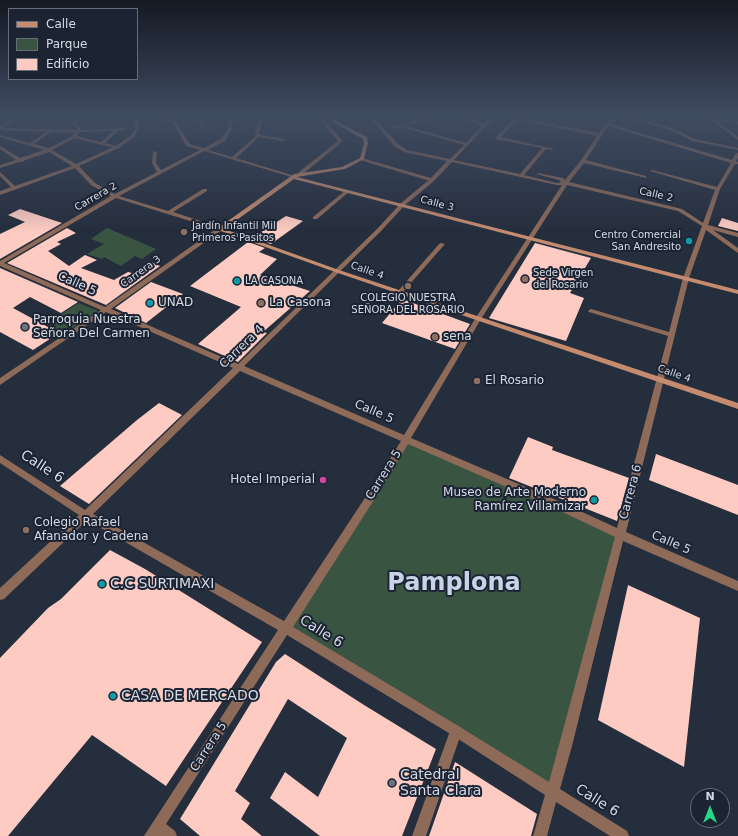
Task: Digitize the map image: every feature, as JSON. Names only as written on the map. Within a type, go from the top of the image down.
[{"type":"main road","points":[[362,159],[363,154]]},
{"type":"main road","name":"Carrera 3","points":[[220,228],[301,173],[343,168],[362,159]]},
{"type":"main road","name":"Calle 3","points":[[293,177],[403,204],[738,292]]},
{"type":"main road","name":"Calle 4","points":[[220,228],[336,271],[738,406]]},
{"type":"street","points":[[11,154],[22,161]]},
{"type":"street","points":[[0,167],[22,161],[39,154]]},
{"type":"street","name":"Calle 4","points":[[56,154],[76,166],[93,184],[115,196],[220,228]]},
{"type":"street","points":[[0,193],[76,166],[102,154]]},
{"type":"street","points":[[155,154],[154,163],[157,170],[160,172]]},
{"type":"street","name":"Carrera 2","points":[[0,263],[115,196],[194,154]]},
{"type":"street","name":"Calle 3","points":[[215,154],[293,177]]},
{"type":"street","points":[[232,159],[238,154]]},
{"type":"street","points":[[301,173],[326,154]]},
{"type":"street","name":"Calle 2","points":[[420,154],[557,184],[565,184],[680,210],[705,226],[738,235]]},
{"type":"street","name":"Carrera 4","points":[[0,595],[86,515],[238,368],[403,204],[432,180],[458,154]]},
{"type":"street","points":[[521,176],[539,154]]},
{"type":"street","name":"Carrera 5","points":[[155,831],[407,440],[478,319],[565,184],[588,154]]},
{"type":"street","points":[[715,154],[736,160]]},
{"type":"street","name":"Calle 2","points":[[455,157],[561,179],[565,184]]},
{"type":"street","points":[[362,159],[432,180]]},
{"type":"street","name":"Carrera 6","points":[[540,836],[566,746],[619,534],[661,380],[686,278],[718,189],[736,160]]},
{"type":"street","points":[[583,161],[644,177]]},
{"type":"street","points":[[652,172],[718,189]]},
{"type":"street","points":[[0,173],[14,188]]},
{"type":"street","points":[[168,213],[205,190]]},
{"type":"street","points":[[315,218],[348,191]]},
{"type":"street","points":[[705,226],[738,251]]},
{"type":"street","name":"Carrera 3","points":[[0,382],[105,310],[220,228]]},
{"type":"street","points":[[400,292],[442,244]]},
{"type":"street","name":"Calle 5","points":[[0,263],[238,368],[553,503],[619,534],[738,586]]},
{"type":"street","points":[[591,311],[672,335]]},
{"type":"street","name":"Calle 6","points":[[0,459],[86,515],[285,628],[456,731],[622,836]]},
{"type":"street","points":[[419,836],[456,731]]},
{"type":"street","points":[[155,831],[170,836]]},
{"type":"green space","points":[[107,228],[156,249],[142,259],[135,256],[121,266],[104,257],[102,259],[87,254],[104,244],[91,239]]},
{"type":"green space","points":[[79,303],[98,311],[64,334],[46,323]]},
{"type":"green space","points":[[407,440],[619,534],[552,791],[285,628]]},
{"type":"building","points":[[20,209],[62,223],[0,259],[0,234],[25,222],[8,215]]},
{"type":"building","points":[[286,216],[303,221],[271,244],[252,238]]},
{"type":"building","points":[[722,218],[738,223],[738,231],[718,226]]},
{"type":"building","points":[[67,228],[76,233],[57,242],[61,244],[48,251],[69,266],[85,255],[97,260],[81,268],[114,280],[128,272],[132,273],[149,261],[160,266],[106,305],[7,263]]},
{"type":"building","name":"LA CASONA","points":[[248,242],[265,248],[259,252],[277,259],[260,275],[310,291],[263,332],[267,333],[238,362],[198,344],[241,307],[190,286]]},
{"type":"building","points":[[535,243],[591,258],[570,293],[584,298],[566,341],[489,318]]},
{"type":"building","points":[[0,268],[78,302],[61,313],[30,297],[13,308],[59,333],[33,350],[0,332]]},
{"type":"building","name":"UNAD","points":[[151,282],[183,294],[146,323],[115,308]]},
{"type":"building","name":"sena","points":[[402,299],[470,324],[455,349],[382,323]]},
{"type":"building","points":[[159,403],[182,415],[89,504],[60,486],[137,420]]},
{"type":"building","name":"Museo de Arte Moderno Ramírez Villamizar","points":[[528,437],[553,447],[552,450],[629,478],[617,521],[509,478]]},
{"type":"building","points":[[656,454],[738,485],[738,515],[649,480]]},
{"type":"building","name":"CASA DE MERCADO","points":[[110,550],[145,569],[262,642],[166,786],[92,735],[8,836],[0,836],[0,658],[48,608],[61,599]]},
{"type":"building","points":[[628,585],[700,618],[684,767],[598,720]]},
{"type":"building","points":[[285,654],[436,749],[402,836],[320,836],[270,798],[285,772],[318,797],[347,738],[288,699],[235,791],[250,803],[241,819],[262,836],[200,836],[180,819],[276,662]]},
{"type":"building","points":[[455,762],[537,814],[531,836],[429,836]]},
{"type":"place","name":"Jardín Infantil Mil Primeros Pasitos","points":[[184,232]]},
{"type":"place","name":"Centro Comercial San Andresito","points":[[689,241]]},
{"type":"place","name":"Sede Virgen del Rosario","points":[[525,279]]},
{"type":"place","name":"LA CASONA","points":[[237,281]]},
{"type":"place","name":"COLEGIO NUESTRA SEÑORA DEL ROSARIO","points":[[408,286]]},
{"type":"place","name":"UNAD","points":[[150,303]]},
{"type":"place","name":"La Casona","points":[[261,303]]},
{"type":"place","name":"Parroquia Nuestra Señora Del Carmen","points":[[25,327]]},
{"type":"place","name":"sena","points":[[435,337]]},
{"type":"place","name":"El Rosario","points":[[477,381]]},
{"type":"place","name":"Hotel Imperial","points":[[323,480]]},
{"type":"place","name":"Museo de Arte Moderno Ramírez Villamizar","points":[[594,500]]},
{"type":"place","name":"Colegio Rafael Afanador y Cadena","points":[[26,530]]},
{"type":"place","name":"C.C SURTIMAXI","points":[[102,584]]},
{"type":"place","name":"CASA DE MERCADO","points":[[113,696]]},
{"type":"place","name":"Catedral Santa Clara","points":[[392,783]]},
{"type":"district","name":"Pamplona","points":[[454,584]]}]
